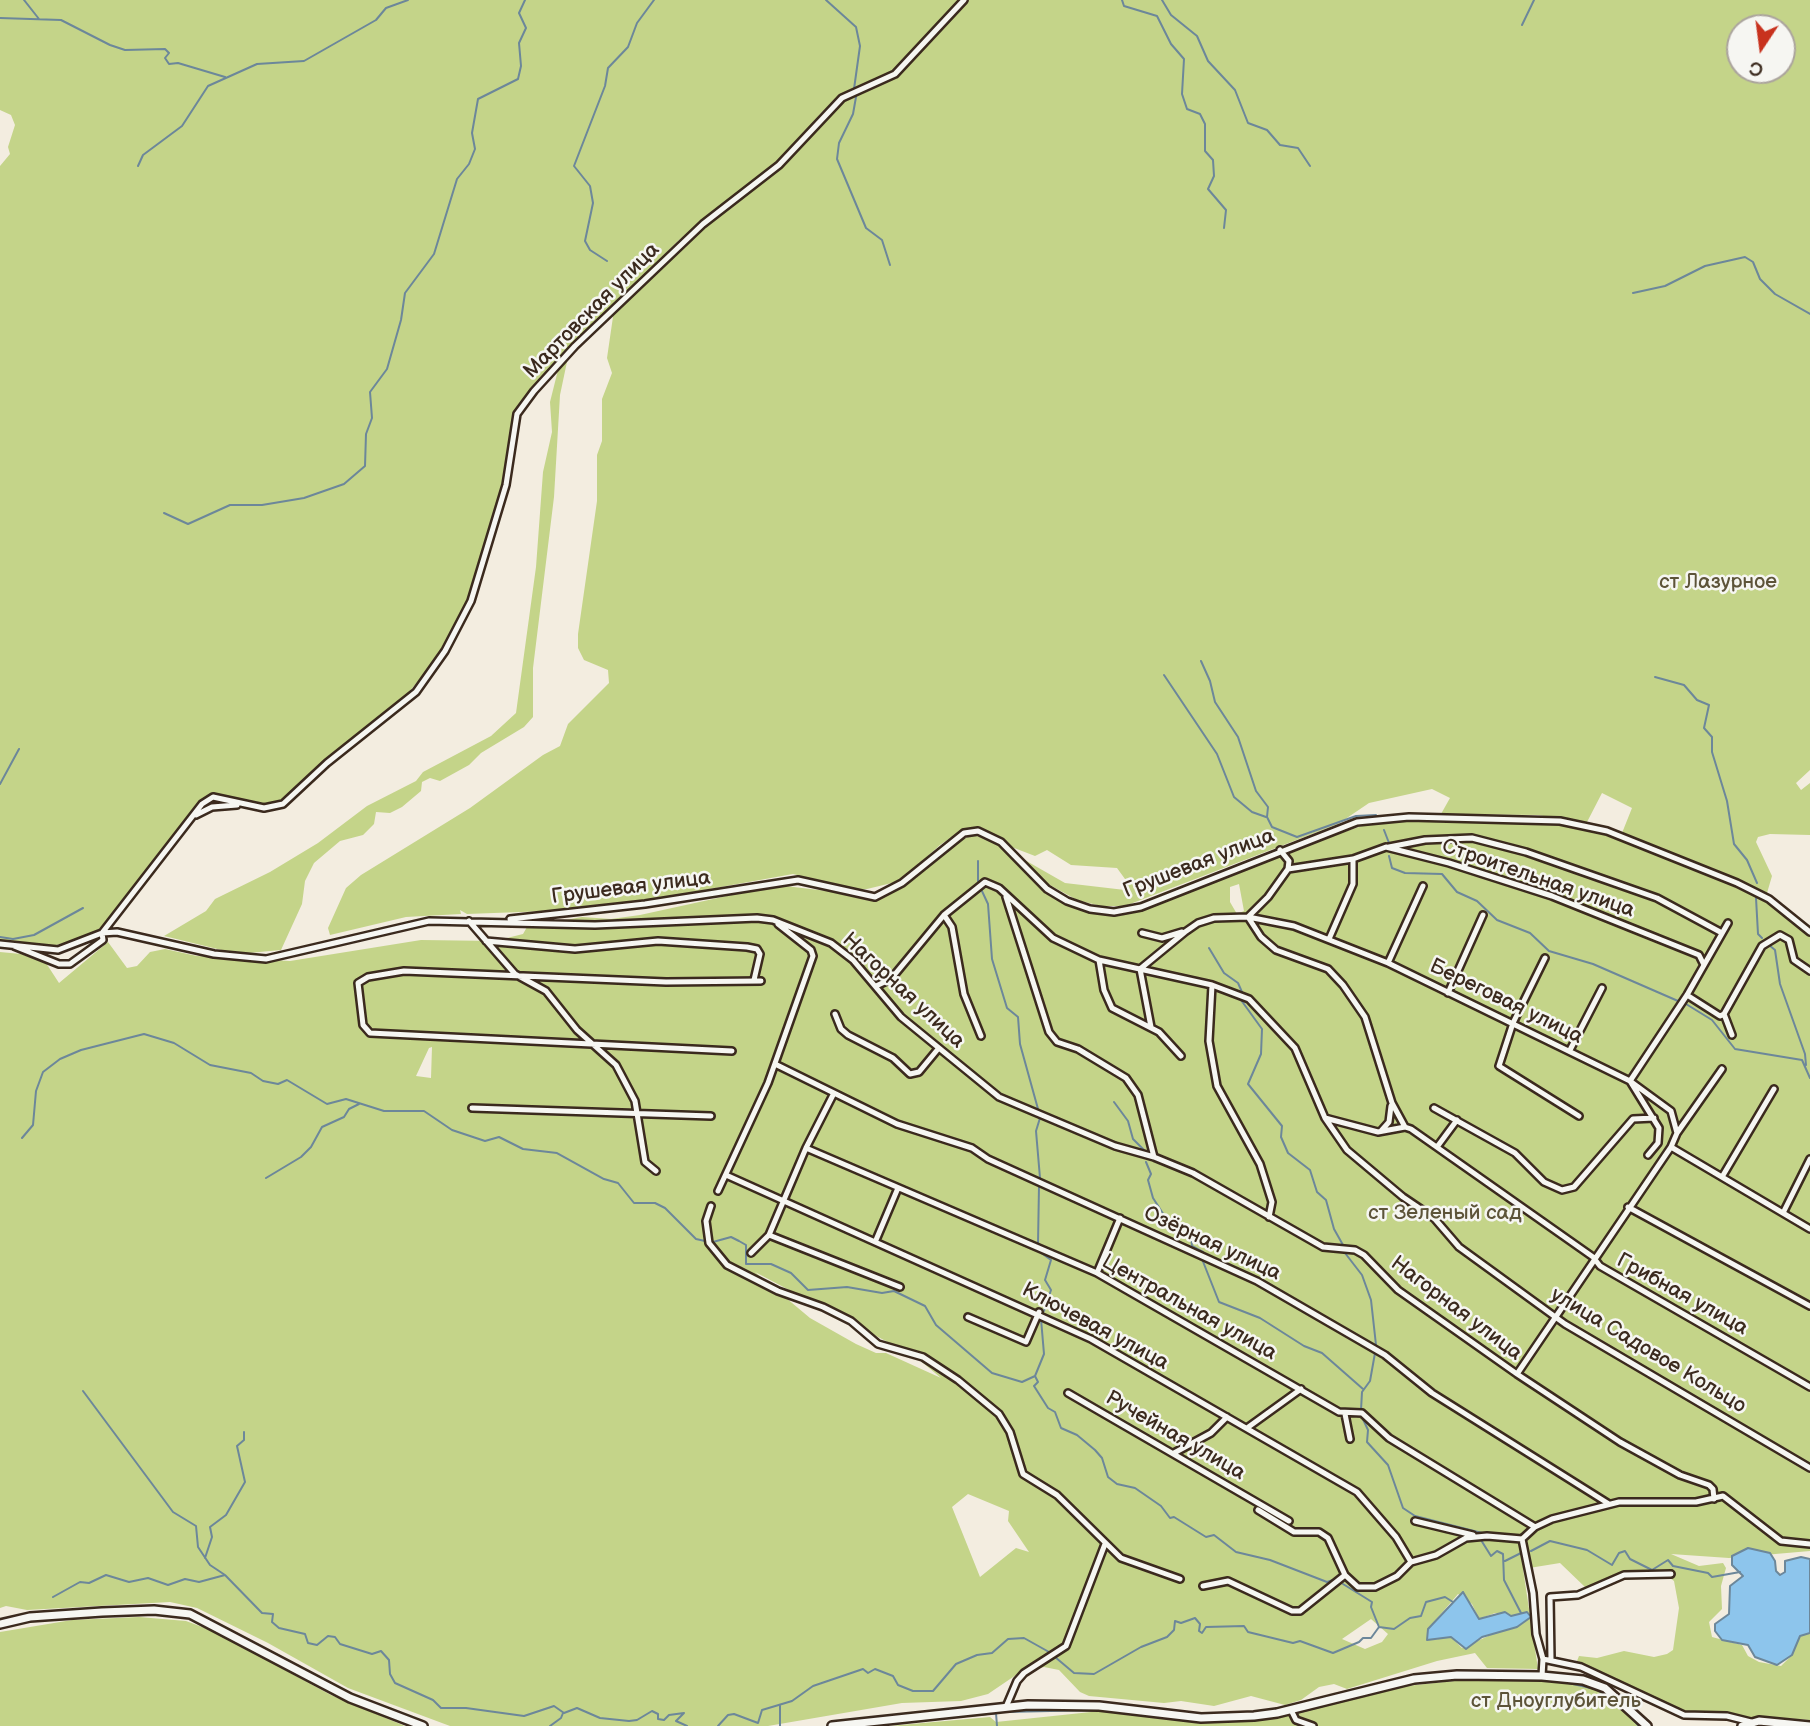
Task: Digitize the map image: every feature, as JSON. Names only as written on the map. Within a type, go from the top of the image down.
[{"type":"street","name":"Мартовская улица","points":[[102,933],[194,816],[212,807],[243,805],[264,808],[283,804],[295,797],[327,763],[416,692],[445,651],[471,601],[506,485],[515,422],[534,391],[575,346],[703,225],[779,165],[842,98],[895,74],[964,0]]},
{"type":"street","name":"Грушевая улица","points":[[495,921],[645,904],[798,880],[875,897],[902,883],[964,833],[978,831],[1002,842],[1029,872],[1057,895],[1090,909],[1114,912],[1141,907],[1280,850],[1357,822],[1384,818],[1560,821],[1607,831],[1728,878],[1769,899],[1810,932]]},
{"type":"street","points":[[1288,869],[1353,859],[1386,847],[1425,839],[1472,838],[1526,852],[1657,898],[1722,933]]},
{"type":"street","name":"Строительная улица","points":[[1386,847],[1449,863],[1552,896],[1699,956],[1704,959],[1704,965]]},
{"type":"street","points":[[1280,850],[1289,861],[1288,869],[1268,897],[1248,917],[1261,937],[1276,950],[1328,969],[1343,985],[1365,1017],[1392,1103],[1405,1127],[1378,1132],[1325,1118]]},
{"type":"street","points":[[1329,939],[1353,884],[1353,859]]},
{"type":"street","points":[[876,986],[891,979],[944,915],[985,882],[1005,894],[1049,1032],[1057,1042],[1078,1049],[1126,1078],[1138,1095],[1154,1157]]},
{"type":"street","points":[[1388,963],[1423,886]]},
{"type":"street","name":"улица Садовое Кольцо","points":[[1005,894],[1053,938],[1099,960],[1212,985],[1249,999],[1295,1048],[1325,1118],[1347,1150],[1434,1218],[1459,1247],[1555,1317],[1810,1468]]},
{"type":"street","points":[[944,915],[952,927],[964,995],[981,1037]]},
{"type":"street","points":[[1448,993],[1483,915]]},
{"type":"street","name":"Береговая улица","points":[[1140,970],[1185,932],[1198,923],[1214,918],[1248,917],[1294,926],[1388,963],[1630,1081],[1667,1107],[1674,1116],[1677,1133]]},
{"type":"street","name":"Нагорная улица","points":[[102,933],[130,934],[240,959],[266,959],[391,927],[429,921],[595,925],[757,918],[773,920],[831,943],[853,960],[901,1017],[999,1097],[1115,1146],[1154,1157],[1193,1173],[1323,1247],[1355,1250],[1364,1255],[1398,1290],[1517,1374],[1620,1442],[1680,1475],[1709,1485],[1713,1489],[1714,1499]]},
{"type":"street","points":[[469,920],[515,974],[546,991],[577,1030],[617,1065],[638,1114],[643,1155],[649,1166],[656,1171]]},
{"type":"street","points":[[718,1191],[775,1063],[813,956],[811,950],[773,920]]},
{"type":"street","points":[[1648,1155],[1660,1136],[1654,1118],[1630,1081],[1687,995],[1728,923]]},
{"type":"street","points":[[1142,933],[1163,938],[1185,932]]},
{"type":"street","points":[[0,944],[58,950],[102,933],[103,940],[70,964],[59,964],[14,946]]},
{"type":"street","points":[[1687,995],[1720,1016],[1724,1014],[1762,946],[1769,939],[1780,935],[1785,937],[1794,960],[1810,971]]},
{"type":"street","points":[[486,941],[575,949],[657,941],[747,947],[757,949],[760,954],[757,980],[666,982],[404,971],[368,977],[358,983],[363,1026],[370,1033],[732,1051]]},
{"type":"street","points":[[1545,958],[1513,1023],[1499,1066],[1579,1116]]},
{"type":"street","points":[[1099,960],[1104,990],[1112,1009],[1151,1027],[1167,1039],[1181,1056]]},
{"type":"street","points":[[1140,970],[1151,1027]]},
{"type":"street","points":[[1212,985],[1209,1041],[1217,1086],[1260,1164],[1272,1202],[1269,1217]]},
{"type":"street","points":[[1570,1050],[1602,988]]},
{"type":"street","points":[[835,1014],[841,1029],[848,1035],[893,1058],[910,1074],[919,1072],[938,1049]]},
{"type":"street","points":[[1724,1014],[1732,1035]]},
{"type":"street","name":"Озёрная улица","points":[[775,1063],[913,1130],[972,1148],[988,1158],[1257,1281],[1384,1355],[1432,1393],[1609,1504]]},
{"type":"street","points":[[1517,1374],[1593,1257],[1722,1069]]},
{"type":"street","points":[[1722,1177],[1774,1089]]},
{"type":"street","points":[[751,1253],[769,1235],[806,1149],[834,1093]]},
{"type":"street","points":[[1378,1132],[1387,1126],[1392,1103]]},
{"type":"street","points":[[472,1108],[710,1116]]},
{"type":"street","points":[[1434,1108],[1515,1153],[1544,1182],[1565,1190],[1579,1182],[1633,1119],[1654,1118]]},
{"type":"street","points":[[1437,1147],[1457,1120]]},
{"type":"street","name":"Грибная улица","points":[[1405,1127],[1593,1257],[1600,1266],[1623,1281],[1810,1387]]},
{"type":"street","points":[[1671,1147],[1810,1229]]},
{"type":"street","name":"Центральная улица","points":[[806,1149],[1097,1273],[1345,1414],[1362,1413],[1389,1438],[1535,1527]]},
{"type":"street","points":[[1783,1213],[1810,1159]]},
{"type":"street","name":"Ключевая улица","points":[[726,1175],[1039,1312],[1091,1339],[1357,1492],[1396,1537],[1411,1562]]},
{"type":"street","points":[[876,1240],[898,1188]]},
{"type":"street","points":[[711,1206],[706,1221],[709,1243],[727,1265],[778,1291],[823,1307],[851,1321],[878,1344],[923,1357],[958,1380],[999,1414],[1010,1432],[1023,1474],[1057,1495],[1089,1523],[1105,1544],[1121,1558],[1180,1579]]},
{"type":"street","points":[[1628,1207],[1810,1306]]},
{"type":"street","points":[[1097,1273],[1120,1218]]},
{"type":"street","points":[[769,1235],[900,1287]]},
{"type":"street","points":[[968,1317],[1026,1342],[1039,1312]]},
{"type":"street","points":[[1247,1428],[1301,1389]]},
{"type":"street","name":"Ручейная улица","points":[[1068,1393],[1289,1521]]},
{"type":"street","points":[[1345,1414],[1350,1439]]},
{"type":"street","points":[[1174,1453],[1211,1433],[1227,1417]]},
{"type":"street","name":"Нагорная улица","points":[[1522,1539],[1535,1527],[1552,1519],[1609,1504],[1714,1499],[1723,1496],[1781,1541],[1810,1544]]},
{"type":"street","points":[[1258,1510],[1294,1532],[1319,1532],[1328,1538],[1345,1575],[1352,1584],[1366,1588],[1397,1576],[1411,1562],[1436,1555],[1456,1542],[1476,1536]]},
{"type":"street","points":[[1415,1521],[1476,1536],[1522,1539],[1543,1659],[1542,1676]]},
{"type":"street","points":[[1006,1707],[1017,1681],[1024,1673],[1066,1646],[1105,1544]]},
{"type":"street","points":[[1551,1659],[1550,1597],[1578,1595],[1624,1576],[1671,1574]]},
{"type":"street","points":[[1203,1586],[1228,1581],[1292,1611],[1300,1611],[1345,1575]]},
{"type":"street","points":[[0,1624],[30,1617],[102,1612],[154,1610],[190,1614],[351,1698],[423,1726]]},
{"type":"street","points":[[1543,1659],[1581,1667],[1684,1715],[1727,1716],[1751,1722],[1810,1726]]},
{"type":"street","points":[[832,1726],[1006,1707],[1099,1706],[1201,1718],[1254,1716],[1291,1710],[1432,1676],[1542,1676],[1583,1680],[1605,1688],[1647,1726]]},
{"type":"street","points":[[1291,1710],[1296,1720],[1313,1726]]},
{"type":"street","points":[[897,1717],[904,1726]]},
{"type":"street","points":[[1742,1726],[1751,1722]]},
{"type":"green space","points":[[0,0],[960,0],[898,68],[845,94],[822,112],[780,160],[679,240],[564,354],[525,398],[513,423],[504,484],[468,602],[445,648],[409,692],[328,760],[290,797],[275,804],[235,804],[197,813],[200,803],[102,927],[84,939],[51,946],[0,941],[0,166],[10,154],[8,147],[15,125],[11,115],[0,110]]},
{"type":"green space","name":"ст Лазурное","points":[[968,0],[1810,0],[1810,770],[1796,783],[1801,790],[1810,783],[1810,835],[1770,834],[1758,837],[1756,842],[1772,876],[1767,893],[1622,833],[1632,808],[1602,793],[1586,824],[1538,815],[1441,814],[1450,798],[1432,789],[1369,803],[1338,824],[1125,906],[1101,906],[1077,900],[1048,884],[1023,859],[1065,883],[1125,890],[1125,879],[1117,868],[1071,865],[1047,850],[1035,856],[1009,846],[995,835],[979,829],[962,830],[940,845],[900,881],[867,889],[855,889],[793,874],[632,903],[548,911],[467,914],[460,910],[461,914],[406,917],[330,935],[328,928],[346,888],[361,875],[470,808],[543,755],[560,746],[568,724],[609,683],[608,670],[584,660],[578,648],[578,634],[597,501],[597,455],[602,441],[602,399],[612,373],[607,358],[614,310],[685,243],[781,168],[811,132],[846,100],[895,77]]},
{"type":"green space","points":[[568,357],[560,395],[554,497],[533,668],[533,717],[524,727],[481,753],[469,765],[440,781],[430,778],[422,782],[421,791],[402,807],[390,813],[376,812],[374,824],[363,835],[340,841],[314,863],[305,881],[302,904],[281,950],[238,954],[164,936],[206,911],[215,899],[270,872],[318,843],[367,806],[416,781],[423,772],[491,736],[516,713],[536,567],[543,472],[552,432],[550,402],[559,366]]},
{"type":"green space","name":"ст Зеленый сад","points":[[1390,821],[1570,825],[1612,837],[1738,886],[1765,900],[1810,935],[1810,1551],[1729,1558],[1671,1554],[1699,1566],[1723,1563],[1726,1568],[1721,1586],[1722,1609],[1709,1622],[1712,1637],[1742,1645],[1748,1656],[1759,1662],[1781,1666],[1792,1655],[1800,1636],[1810,1633],[1810,1720],[1767,1717],[1759,1721],[1697,1711],[1680,1712],[1577,1661],[1579,1656],[1597,1658],[1624,1651],[1654,1657],[1667,1654],[1673,1650],[1679,1608],[1674,1581],[1670,1578],[1610,1580],[1585,1587],[1560,1563],[1523,1569],[1538,1669],[1487,1668],[1475,1653],[1437,1661],[1347,1689],[1334,1684],[1319,1687],[1301,1700],[1285,1705],[1251,1696],[1214,1706],[1181,1701],[1164,1703],[1089,1696],[1080,1692],[1059,1670],[1044,1667],[1016,1675],[988,1694],[961,1701],[902,1703],[768,1726],[450,1726],[348,1688],[268,1643],[197,1608],[170,1602],[27,1610],[6,1606],[0,1608],[0,952],[21,954],[46,963],[59,983],[108,942],[127,968],[137,966],[150,952],[165,949],[197,956],[290,961],[421,940],[495,941],[523,934],[527,927],[582,917],[611,919],[640,915],[777,885],[877,897],[902,885],[956,842],[973,835],[994,841],[1051,895],[1084,909],[1110,914],[1143,909],[1278,854],[1362,826]],"holes":[[[1239,884],[1244,911],[1237,914],[1230,902],[1230,887]],[[432,1047],[431,1078],[416,1076],[429,1048]],[[755,1272],[916,1357],[941,1378],[886,1353],[876,1353],[810,1318]],[[968,1494],[1009,1511],[1008,1521],[1029,1552],[1016,1548],[980,1577],[952,1507]],[[1458,1594],[1472,1604],[1479,1619],[1495,1613],[1511,1616],[1517,1627],[1508,1627],[1462,1648],[1451,1637],[1432,1640],[1428,1629]],[[1371,1619],[1388,1634],[1382,1642],[1365,1649],[1342,1639]]]},
{"type":"green space","points":[[139,1617],[186,1621],[213,1631],[331,1695],[405,1726],[0,1726],[0,1632],[72,1620]]},
{"type":"green space","name":"ст Дноуглубитель","points":[[1493,1677],[1573,1678],[1610,1692],[1646,1726],[889,1726],[990,1717],[996,1722],[1110,1710],[1201,1719],[1273,1715],[1387,1688]]},
{"type":"water","points":[[1748,1548],[1770,1553],[1780,1575],[1785,1572],[1785,1561],[1801,1557],[1810,1559],[1810,1633],[1800,1636],[1792,1655],[1777,1665],[1755,1657],[1748,1645],[1722,1640],[1715,1631],[1715,1624],[1729,1614],[1730,1586],[1743,1576],[1732,1565],[1732,1556]]},
{"type":"water","points":[[1463,1592],[1479,1619],[1505,1612],[1511,1616],[1527,1612],[1531,1617],[1517,1627],[1482,1637],[1466,1649],[1451,1637],[1427,1640],[1428,1629]]},
{"type":"waterway","points":[[24,0],[39,19]]},
{"type":"waterway","points":[[138,166],[143,155],[182,126],[208,86],[257,64],[304,61],[376,20],[386,8],[408,0]]},
{"type":"waterway","points":[[164,513],[188,524],[230,505],[262,505],[304,498],[344,484],[365,466],[366,434],[372,418],[370,392],[387,369],[401,320],[405,293],[434,254],[457,179],[469,164],[475,149],[472,133],[478,99],[518,79],[521,66],[519,43],[526,28],[519,13],[525,0]]},
{"type":"waterway","points":[[607,261],[590,250],[585,241],[593,203],[590,186],[574,166],[605,86],[608,68],[628,47],[637,23],[654,0]]},
{"type":"waterway","points":[[826,0],[856,27],[860,46],[854,89]]},
{"type":"waterway","points":[[1122,0],[1124,6],[1157,16],[1171,44],[1184,59],[1182,94],[1187,109],[1200,114],[1205,124],[1205,151],[1213,160],[1214,176],[1208,189],[1226,210],[1224,228]]},
{"type":"waterway","points":[[1162,0],[1171,15],[1197,36],[1208,61],[1235,90],[1248,123],[1267,130],[1280,145],[1298,148],[1310,166]]},
{"type":"waterway","points":[[1522,25],[1534,0]]},
{"type":"waterway","points":[[0,18],[61,20],[110,45],[125,50],[165,49],[169,53],[165,58],[169,64],[178,63],[225,77]]},
{"type":"waterway","points":[[856,97],[853,114],[839,143],[837,159],[866,228],[882,240],[890,265]]},
{"type":"waterway","points":[[1633,293],[1665,286],[1705,266],[1745,257],[1753,262],[1760,279],[1775,294],[1810,314]]},
{"type":"waterway","points":[[1201,661],[1215,702],[1238,737],[1256,791],[1268,807],[1267,817],[1272,827],[1297,837],[1356,816],[1376,815]]},
{"type":"waterway","points":[[1164,675],[1217,754],[1234,797],[1252,812],[1266,817]]},
{"type":"waterway","points":[[1655,677],[1684,685],[1697,700],[1709,705],[1704,728],[1712,737],[1712,752],[1727,801],[1734,844],[1747,860],[1757,883]]},
{"type":"waterway","points":[[0,784],[19,749]]},
{"type":"waterway","points":[[1384,830],[1389,843]]},
{"type":"waterway","points":[[1389,856],[1392,868],[1405,873],[1442,874],[1457,892],[1477,901],[1497,920],[1530,933],[1549,951],[1593,964],[1678,1001]]},
{"type":"waterway","points":[[978,861],[978,881]]},
{"type":"waterway","points":[[981,889],[988,904],[992,959],[1007,1008],[1018,1017],[1020,1044],[1038,1109]]},
{"type":"waterway","points":[[1756,898],[1758,934],[1762,938]]},
{"type":"waterway","points":[[0,937],[13,939],[34,935],[83,908]]},
{"type":"waterway","points":[[1769,945],[1775,950],[1780,984],[1805,1054],[1806,1065]]},
{"type":"waterway","points":[[1209,948],[1224,973],[1238,983],[1242,992]]},
{"type":"waterway","points":[[1241,1000],[1262,1029],[1261,1054],[1248,1084],[1282,1126],[1281,1137],[1288,1153],[1310,1170],[1317,1192],[1326,1200],[1334,1229],[1343,1245]]},
{"type":"waterway","points":[[1686,1004],[1712,1020],[1735,1049],[1802,1060],[1810,1078]]},
{"type":"waterway","points":[[22,1138],[33,1125],[36,1091],[43,1072],[60,1059],[81,1050],[144,1034],[174,1043],[210,1065],[251,1073],[263,1081],[278,1084],[287,1080],[327,1104],[346,1099],[384,1111],[424,1111],[452,1130],[485,1141],[499,1137],[523,1149],[557,1153],[604,1179],[618,1183],[634,1203],[655,1203],[665,1208],[696,1239],[705,1241]]},
{"type":"waterway","points":[[1114,1102],[1128,1121],[1133,1139],[1145,1151]]},
{"type":"waterway","points":[[266,1178],[301,1157],[311,1147],[322,1127],[344,1117],[349,1109],[359,1104]]},
{"type":"waterway","points":[[1040,1118],[1036,1131],[1040,1178]]},
{"type":"waterway","points":[[1146,1162],[1151,1174],[1148,1180],[1153,1198],[1171,1226],[1183,1232]]},
{"type":"waterway","points":[[1038,1244],[1039,1186]]},
{"type":"waterway","points":[[1191,1235],[1192,1246],[1203,1252]]},
{"type":"waterway","points":[[713,1242],[731,1237],[739,1241],[746,1245],[746,1264],[771,1264],[791,1273],[808,1290],[847,1287],[882,1293],[894,1291],[925,1306],[936,1325],[992,1373],[1022,1382],[1035,1376],[1038,1382],[1034,1386],[1048,1408],[1055,1412],[1061,1428],[1077,1435],[1095,1450],[1102,1458],[1108,1477],[1117,1484],[1135,1488],[1161,1506],[1170,1518],[1174,1517],[1206,1537],[1214,1535],[1236,1552],[1270,1560],[1327,1582],[1336,1579]]},
{"type":"waterway","points":[[1040,1252],[1051,1260],[1045,1280],[1051,1290],[1044,1311]]},
{"type":"waterway","points":[[1345,1253],[1362,1275],[1371,1300],[1376,1345]]},
{"type":"waterway","points":[[1202,1259],[1219,1302],[1260,1318],[1304,1346],[1322,1353],[1363,1389]]},
{"type":"waterway","points":[[1035,1376],[1044,1354],[1041,1319]]},
{"type":"waterway","points":[[1361,1410],[1362,1392],[1370,1381],[1375,1353]]},
{"type":"waterway","points":[[83,1391],[173,1512],[196,1526],[198,1547],[210,1565],[225,1575],[262,1613],[273,1614],[272,1622],[279,1628],[305,1634],[308,1643],[317,1645],[328,1636],[335,1637],[340,1644],[372,1654],[381,1651],[389,1660],[390,1674],[395,1683],[433,1700],[441,1708],[466,1708],[524,1716],[554,1706],[564,1713],[577,1708],[600,1718],[629,1721],[637,1720],[652,1711],[658,1714],[658,1719],[664,1720],[669,1715],[684,1713],[676,1721],[687,1726]]},
{"type":"waterway","points":[[1362,1417],[1368,1430],[1367,1442],[1388,1465],[1403,1508],[1415,1516],[1482,1533]]},
{"type":"waterway","points":[[205,1558],[212,1537],[210,1527],[226,1515],[245,1482],[237,1446],[244,1440],[244,1432]]},
{"type":"waterway","points":[[1481,1540],[1491,1556],[1497,1551],[1503,1554],[1504,1580],[1521,1613]]},
{"type":"waterway","points":[[1531,1551],[1550,1541],[1587,1550],[1612,1565],[1619,1553],[1625,1551],[1630,1559],[1652,1570],[1668,1560],[1673,1566],[1708,1573],[1712,1577],[1740,1572]]},
{"type":"waterway","points":[[1505,1561],[1521,1553]]},
{"type":"waterway","points":[[53,1597],[80,1582],[89,1583],[106,1575],[129,1582],[148,1578],[168,1585],[185,1579],[199,1582],[225,1575]]},
{"type":"waterway","points":[[1343,1584],[1372,1602],[1371,1607],[1379,1627],[1394,1629],[1410,1618],[1421,1616],[1426,1602],[1445,1597],[1453,1602]]},
{"type":"waterway","points":[[1055,1657],[1074,1673],[1094,1674],[1141,1647],[1167,1637],[1174,1630],[1175,1621],[1181,1623],[1195,1618],[1202,1633],[1206,1627],[1244,1626],[1248,1632],[1293,1643],[1300,1641],[1333,1653],[1363,1638],[1371,1638],[1379,1627]]},
{"type":"waterway","points":[[718,1726],[728,1715],[734,1714],[758,1723],[762,1710],[792,1701],[813,1686],[863,1669],[868,1673],[875,1669],[893,1676],[898,1685],[913,1691],[933,1691],[956,1664],[977,1655],[992,1653],[1008,1639],[1024,1638],[1049,1652]]},
{"type":"waterway","points":[[1433,1681],[1473,1679]]},
{"type":"waterway","points":[[1560,1681],[1595,1689],[1611,1698]]},
{"type":"waterway","points":[[1381,1691],[1421,1682]]},
{"type":"waterway","points":[[1296,1713],[1374,1693]]},
{"type":"waterway","points":[[780,1706],[780,1726]]},
{"type":"waterway","points":[[1005,1712],[1096,1710],[1196,1721]]},
{"type":"waterway","points":[[1625,1711],[1639,1726]]},
{"type":"waterway","points":[[550,1726],[561,1718],[563,1713]]},
{"type":"waterway","points":[[996,1713],[997,1726]]},
{"type":"waterway","points":[[914,1721],[998,1713]]},
{"type":"waterway","points":[[1282,1716],[1290,1714]]}]
